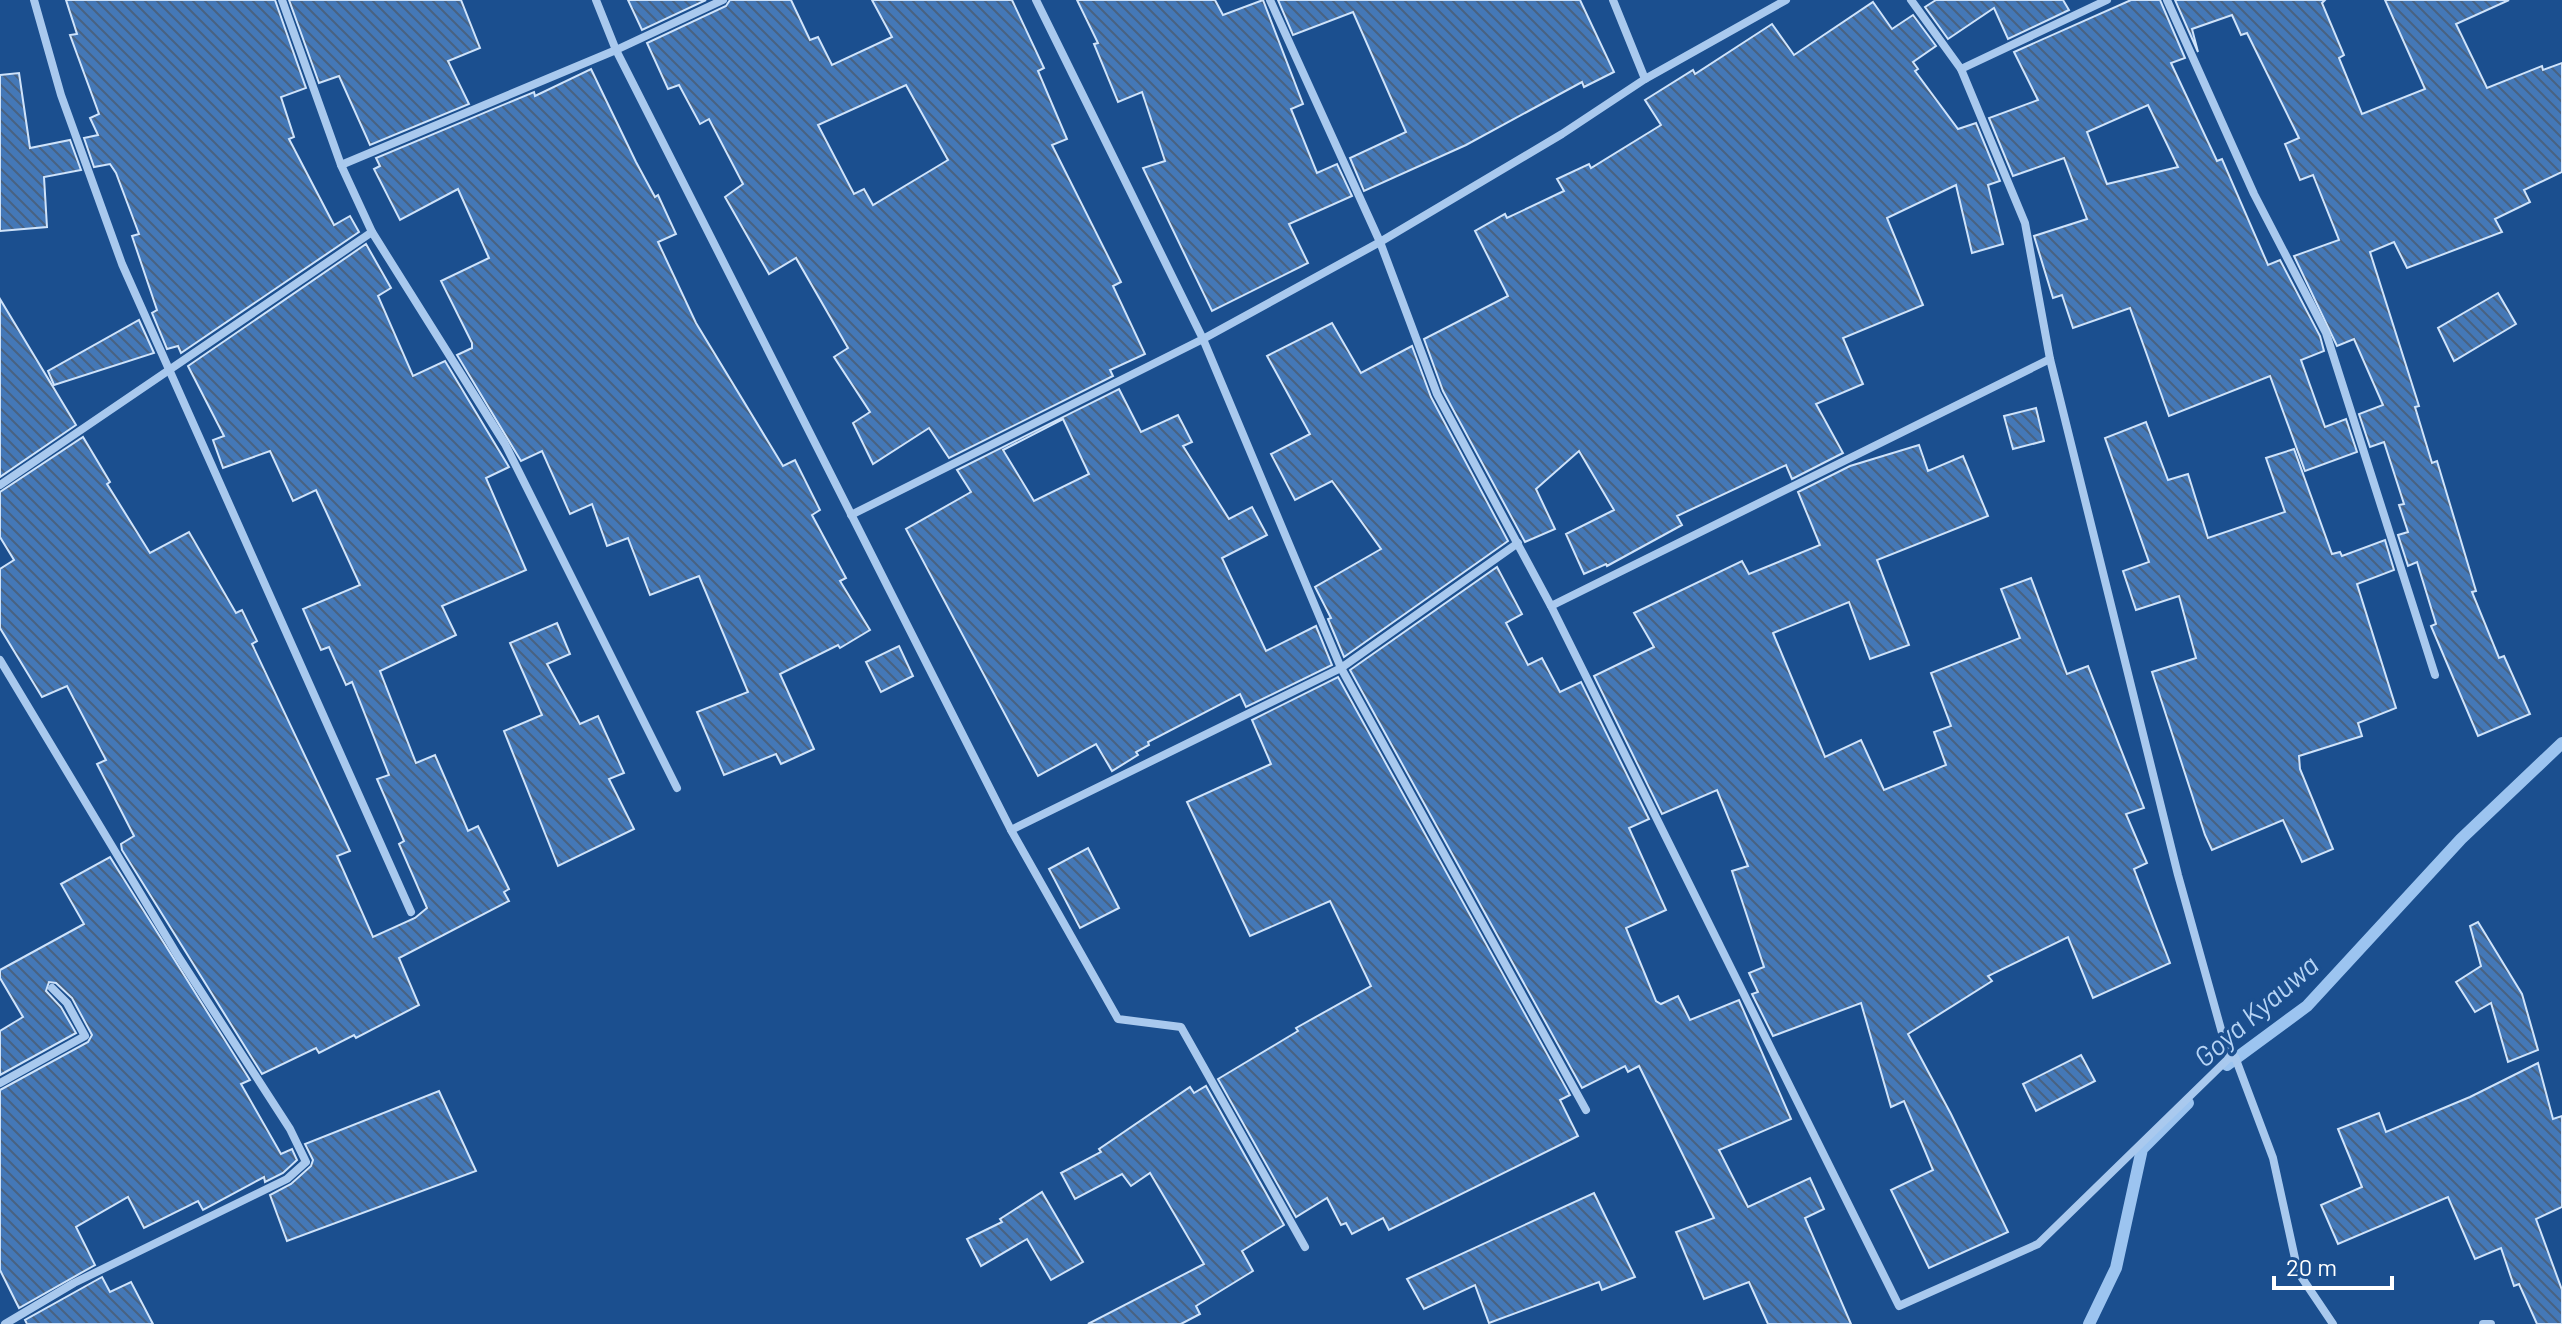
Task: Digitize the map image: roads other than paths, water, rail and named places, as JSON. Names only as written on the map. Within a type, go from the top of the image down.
[{"type":"street","points":[[34,0],[61,95],[107,222],[167,369],[411,912]]},
{"type":"street","points":[[282,0],[341,165],[372,232],[505,444],[677,788]]},
{"type":"street","points":[[596,0],[616,50],[1011,830],[1118,1019],[1181,1027],[1305,1247]]},
{"type":"street","points":[[341,165],[616,50],[723,0]]},
{"type":"street","points":[[1036,0],[1203,339],[1341,668],[1586,1110]]},
{"type":"street","points":[[1270,0],[1380,242],[1437,394],[1551,606],[1899,1306],[2038,1244],[2229,1058],[2235,1057],[2273,1158],[2298,1272],[2333,1324]]},
{"type":"street","points":[[1613,0],[1645,79]]},
{"type":"street","points":[[851,515],[1203,339],[1380,242],[1562,134],[1645,79],[1786,0]]},
{"type":"street","points":[[1911,0],[1961,69],[2025,223],[2050,359],[2178,875],[2229,1058]]},
{"type":"street","points":[[1961,69],[2107,0]]},
{"type":"street","points":[[2167,0],[2254,194],[2326,333],[2435,675]]},
{"type":"street","points":[[0,485],[372,232]]},
{"type":"street","points":[[1551,606],[2050,359]]},
{"type":"street","points":[[1011,830],[1341,668],[1518,543]]},
{"type":"street","points":[[0,660],[178,956],[290,1129],[306,1162],[287,1179],[74,1283],[5,1324]]},
{"type":"street","points":[[0,1083],[85,1036],[67,1003],[52,988]]},
{"type":"street","points":[[2483,1324],[2491,1324]]},
{"type":"waterway","name":"Goya Kyauwa","points":[[2227,1065],[2307,1006],[2461,839],[2562,743]]},
{"type":"waterway","name":"Goya Kyauwa","points":[[2089,1324],[2116,1268],[2142,1149],[2188,1103]]}]
